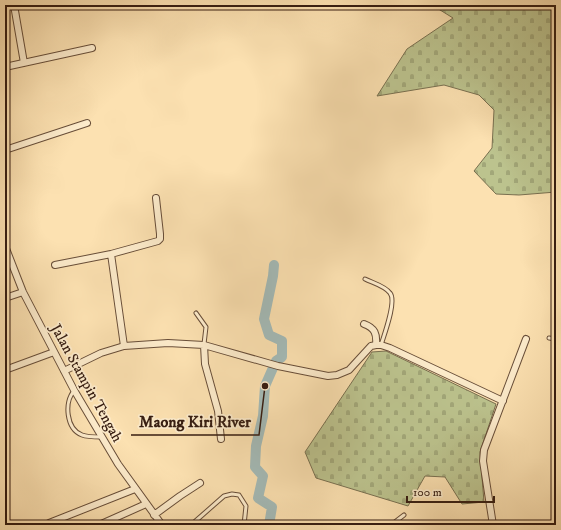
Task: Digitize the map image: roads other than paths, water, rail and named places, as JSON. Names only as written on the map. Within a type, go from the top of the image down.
[{"type":"street","points":[[14,5],[24,63]]},
{"type":"street","points":[[5,67],[92,48]]},
{"type":"street","points":[[5,150],[87,123]]},
{"type":"street","points":[[56,265],[111,254],[154,243],[160,239],[156,198]]},
{"type":"street","name":"Jalan Stampin Tengah","points":[[5,246],[23,292],[74,390],[101,437],[161,524]]},
{"type":"street","points":[[111,254],[124,346]]},
{"type":"street","points":[[5,298],[23,292]]},
{"type":"street","points":[[364,324],[374,329],[378,345]]},
{"type":"street","points":[[493,525],[483,461],[484,450],[526,340]]},
{"type":"street","points":[[64,371],[101,354],[124,346],[168,343],[204,345],[278,366],[320,375],[337,375],[349,370],[371,346],[378,345],[503,401]]},
{"type":"street","points":[[204,345],[205,364],[218,411],[221,439]]},
{"type":"street","points":[[5,370],[54,352]]},
{"type":"street","points":[[5,462],[5,468]]},
{"type":"street","points":[[154,515],[200,483]]},
{"type":"street","points":[[49,523],[136,489]]},
{"type":"street","points":[[99,525],[146,504]]},
{"type":"lane","points":[[365,279],[390,292],[392,297],[392,302],[378,345]]},
{"type":"lane","points":[[196,313],[206,327],[204,345]]},
{"type":"lane","points":[[549,338],[556,340]]},
{"type":"lane","points":[[74,390],[70,395],[68,404],[69,415],[74,429],[82,435],[101,437]]},
{"type":"lane","points":[[191,525],[224,496],[232,494],[239,495],[246,506],[244,525]]},
{"type":"lane","points":[[391,525],[404,516]]},
{"type":"lane","points":[[161,524],[175,525]]},
{"type":"waterway","points":[[269,525],[272,507],[258,498],[263,476],[255,467],[256,446],[263,416],[265,386],[276,361],[282,357],[282,341],[269,335],[264,319],[274,265]]},
{"type":"place","name":"Maong Kiri River","points":[[265,386]]}]
